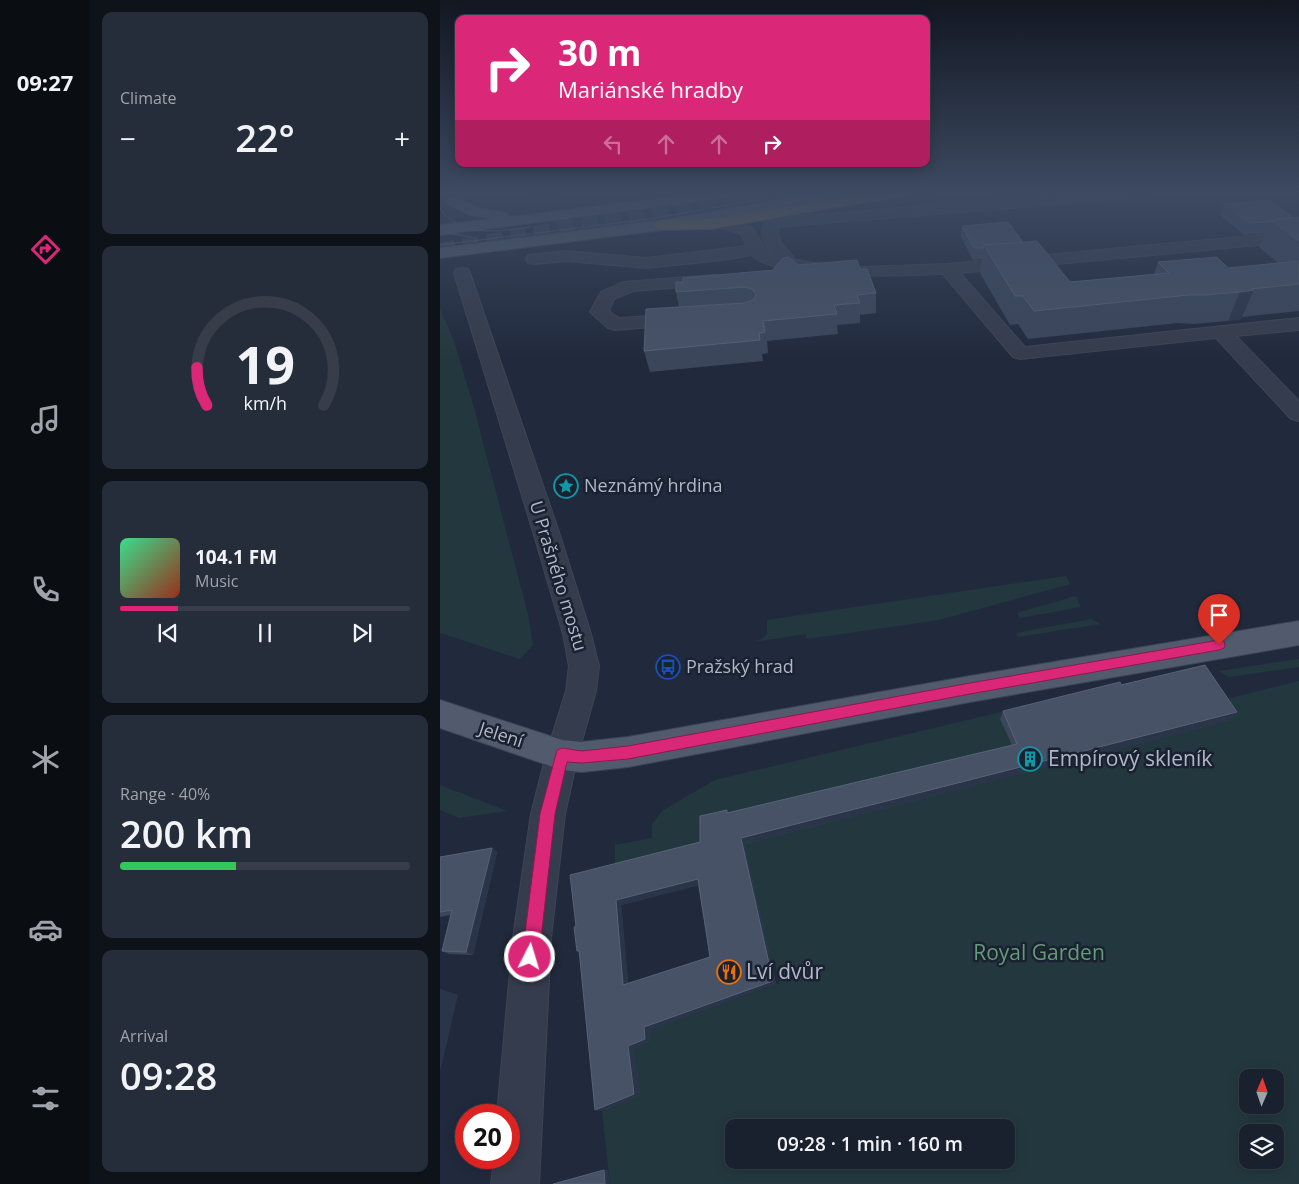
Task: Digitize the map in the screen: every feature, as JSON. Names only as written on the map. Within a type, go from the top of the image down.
[{"type":"main road","points":[[440,252],[477,247]]},
{"type":"main road","name":"Jelení","points":[[440,714],[562,755],[582,757],[628,752],[970,688],[1299,633]]},
{"type":"street","points":[[775,247],[798,266]]},
{"type":"street","points":[[534,259],[567,256],[646,264],[757,249],[760,254],[768,258],[798,266],[866,272],[948,269],[1183,247]]},
{"type":"street","points":[[767,274],[798,266]]},
{"type":"street","points":[[948,269],[1020,353],[1299,324]]},
{"type":"street","name":"U Prašného mostu","points":[[462,274],[547,535],[577,634],[584,666],[581,691],[562,755],[548,814],[532,938],[516,1184]]},
{"type":"street","points":[[702,319],[616,324],[599,312],[607,296],[630,286],[729,278]]},
{"type":"street","points":[[1221,332],[1299,414]]},
{"type":"green space","points":[[440,309],[454,341],[474,408],[528,615],[533,645],[520,659],[440,633]]},
{"type":"green space","points":[[1066,576],[1070,584],[939,620],[807,639],[806,634],[753,642],[762,639],[767,634],[767,620]]},
{"type":"green space","points":[[1076,596],[1081,607],[1020,618],[1017,613]]},
{"type":"green space","points":[[1091,619],[1101,624],[1018,637],[1016,633]]},
{"type":"green space","points":[[1299,659],[1299,667],[1229,677],[1219,671]]},
{"type":"green space","name":"Royal Garden","points":[[1299,681],[1299,1184],[610,1184],[602,1111],[640,1095],[634,1048],[651,1041],[649,1030],[780,983],[774,959],[770,960],[743,840],[763,839],[1231,720],[1218,701]]},
{"type":"green space","points":[[1014,709],[1014,751],[704,848],[615,869],[615,845],[652,838],[652,824],[663,810],[715,780]]},
{"type":"green space","points":[[440,785],[507,811],[459,818],[440,810]]},
{"type":"building","points":[[985,247],[1042,247],[1070,282],[1169,273],[1158,262],[1217,257],[1228,268],[1299,261],[1299,284],[1240,292],[1189,295],[1034,311],[1023,296],[1015,296]]},
{"type":"building","points":[[789,257],[798,265],[857,260],[860,269],[867,269],[876,293],[857,295],[860,303],[834,305],[837,314],[763,321],[765,332],[759,333],[760,340],[644,351],[646,309],[745,303],[753,300],[756,295],[753,290],[745,287],[676,292],[676,282],[683,282],[683,278],[774,270],[783,258]]},
{"type":"building","points":[[1205,665],[1237,712],[741,838],[773,981],[644,1027],[645,1039],[628,1046],[634,1094],[595,1110],[579,950],[577,951],[574,927],[576,926],[570,875],[700,842],[700,816],[727,810],[727,813],[1017,744],[1003,711],[1120,682],[1121,685]],"holes":[[[698,879],[710,957],[623,985],[616,900]]]},
{"type":"building","points":[[492,848],[466,952],[442,951],[452,910],[440,912],[440,857]]},
{"type":"building","points":[[604,1170],[605,1184],[553,1184]]},
{"type":"tunnel","points":[[440,251],[461,247]]},
{"type":"place","name":"Neznámý hrdina","points":[[566,486]]},
{"type":"place","name":"Pražský hrad","points":[[668,667]]},
{"type":"place","name":"Empírový skleník","points":[[1030,759]]},
{"type":"place","name":"Lví dvůr","points":[[729,972]]},
{"type":"route","points":[[530,957],[548,814],[562,755],[582,757],[628,752],[970,688],[1219,645]]}]
